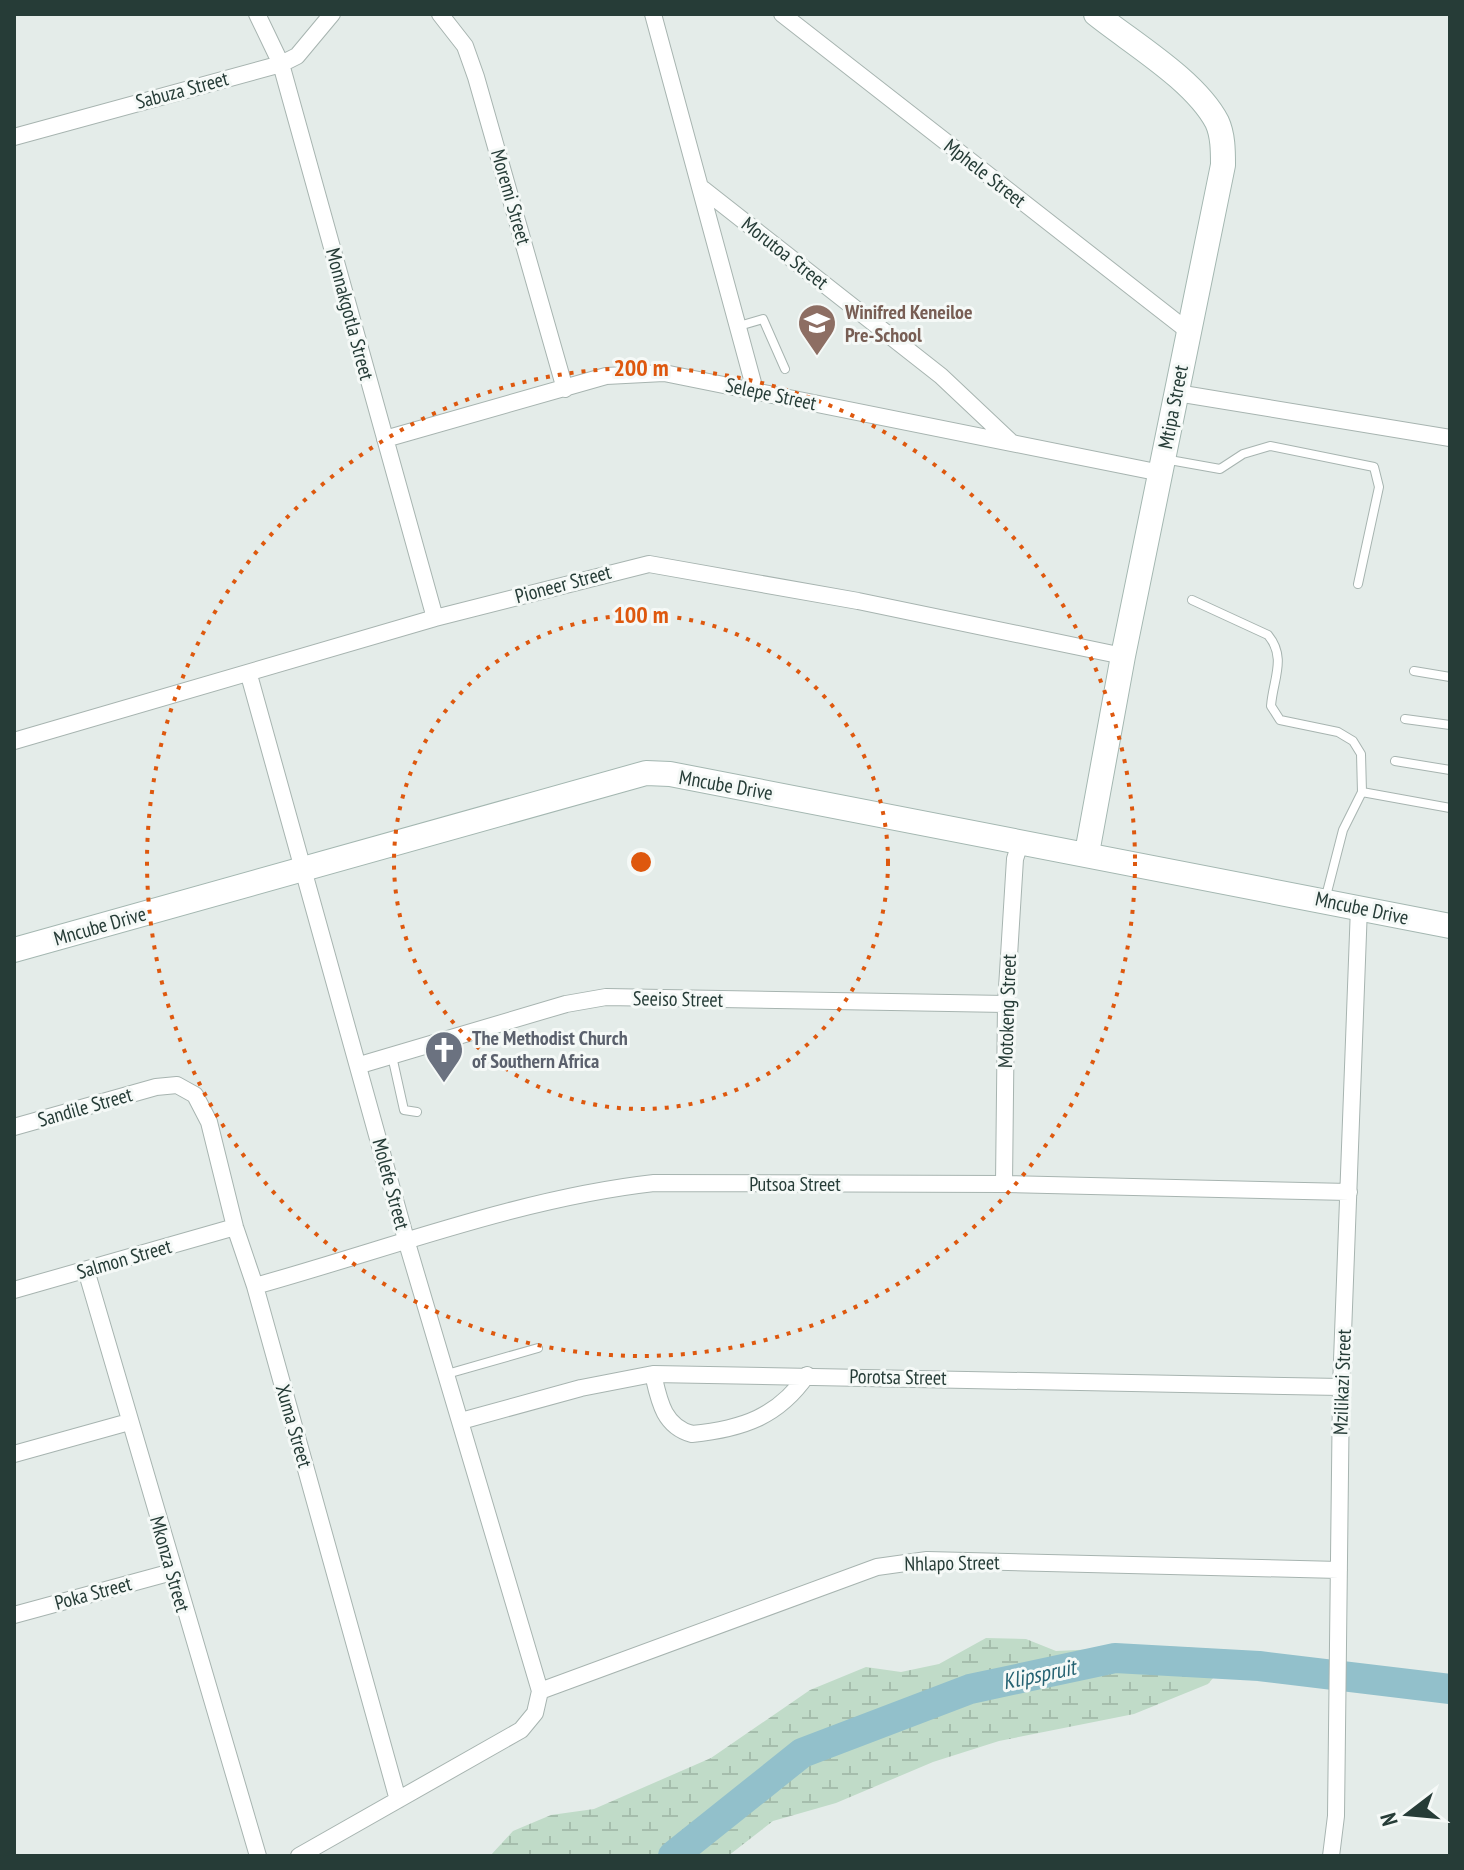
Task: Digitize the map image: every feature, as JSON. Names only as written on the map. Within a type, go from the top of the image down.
[{"type":"street","name":"Monnakgotla Street","points":[[257,14],[281,64],[435,618]]},
{"type":"street","name":"Sabuza Street","points":[[14,137],[281,64],[297,56],[332,14]]},
{"type":"street","name":"Moremi Street","points":[[440,14],[465,46],[476,77],[565,389]]},
{"type":"street","name":"Morutoa Street","points":[[653,14],[703,189],[755,390]]},
{"type":"street","name":"Mphele Street","points":[[782,14],[1188,331]]},
{"type":"street","name":"Mtipa Street","points":[[1087,853],[1123,656],[1223,165],[1218,124],[1184,83],[1096,14]]},
{"type":"street","name":"Morutoa Street","points":[[703,189],[941,376],[1011,442]]},
{"type":"street","name":"Selepe Street","points":[[385,439],[637,372],[664,373],[1011,442],[1162,466]]},
{"type":"street","points":[[1177,393],[1450,438]]},
{"type":"street","name":"Pioneer Street","points":[[14,741],[249,675],[435,618],[649,564],[827,595],[1123,656]]},
{"type":"street","name":"Molefe Street","points":[[249,675],[360,1065],[407,1243],[540,1691]]},
{"type":"street","name":"Mncube Drive","points":[[14,950],[646,773],[682,776],[1021,840],[1450,926]]},
{"type":"street","name":"Motokeng Street","points":[[1004,1184],[1006,1004],[1015,859],[1021,840]]},
{"type":"street","name":"Mzilikazi Street","points":[[1331,1856],[1336,1816],[1341,1387],[1359,907]]},
{"type":"street","name":"Seeiso Street","points":[[360,1065],[566,1004],[606,997],[1006,1004]]},
{"type":"street","name":"Xuma Street","points":[[156,1087],[177,1085],[200,1102],[209,1122],[235,1227],[255,1286],[398,1800]]},
{"type":"street","name":"Sandile Street","points":[[14,1127],[156,1087]]},
{"type":"street","name":"Putsoa Street","points":[[255,1286],[492,1216],[602,1189],[654,1183],[1004,1184],[1349,1192]]},
{"type":"street","name":"Salmon Street","points":[[14,1290],[235,1227]]},
{"type":"street","name":"Mkonza Street","points":[[86,1270],[172,1572],[258,1856]]},
{"type":"street","points":[[653,1374],[667,1419],[679,1430],[692,1434],[710,1432],[768,1415],[788,1402],[807,1375]]},
{"type":"street","name":"Porotsa Street","points":[[461,1421],[581,1388],[653,1374],[1341,1387]]},
{"type":"street","points":[[14,1454],[129,1422]]},
{"type":"street","name":"Nhlapo Street","points":[[540,1691],[877,1567],[902,1563],[957,1561],[1339,1570]]},
{"type":"street","name":"Poka Street","points":[[14,1615],[172,1572]]},
{"type":"street","points":[[299,1856],[521,1730],[535,1713],[540,1691]]},
{"type":"lane","points":[[739,326],[763,319],[785,369]]},
{"type":"lane","points":[[1162,466],[1220,469],[1243,454],[1270,446],[1374,467],[1379,487],[1358,584]]},
{"type":"lane","points":[[1192,600],[1268,635],[1280,659],[1272,696],[1275,713],[1285,722],[1338,732],[1353,741],[1361,754],[1362,792],[1343,830],[1325,900]]},
{"type":"lane","points":[[1414,671],[1450,677]]},
{"type":"lane","points":[[1405,719],[1450,725]]},
{"type":"lane","points":[[1395,761],[1450,770]]},
{"type":"lane","points":[[1362,792],[1450,808]]},
{"type":"lane","points":[[392,1056],[404,1110],[417,1112]]},
{"type":"lane","points":[[447,1374],[538,1348]]},
{"type":"green space","points":[[986,1638],[1026,1639],[1056,1651],[1162,1646],[1245,1651],[1225,1664],[1208,1684],[1134,1714],[999,1741],[933,1762],[836,1803],[773,1821],[728,1856],[490,1856],[513,1831],[551,1815],[594,1809],[711,1758],[810,1690],[866,1667],[901,1672],[939,1664]]},
{"type":"waterway","name":"Klipspruit","points":[[673,1856],[802,1753],[970,1689],[1115,1658],[1259,1666],[1450,1689]]},
{"type":"place","name":"Winifred Keneiloe Pre-School","points":[[817,357]]},
{"type":"place","name":"The Methodist Church of Southern Africa","points":[[444,1084]]}]
